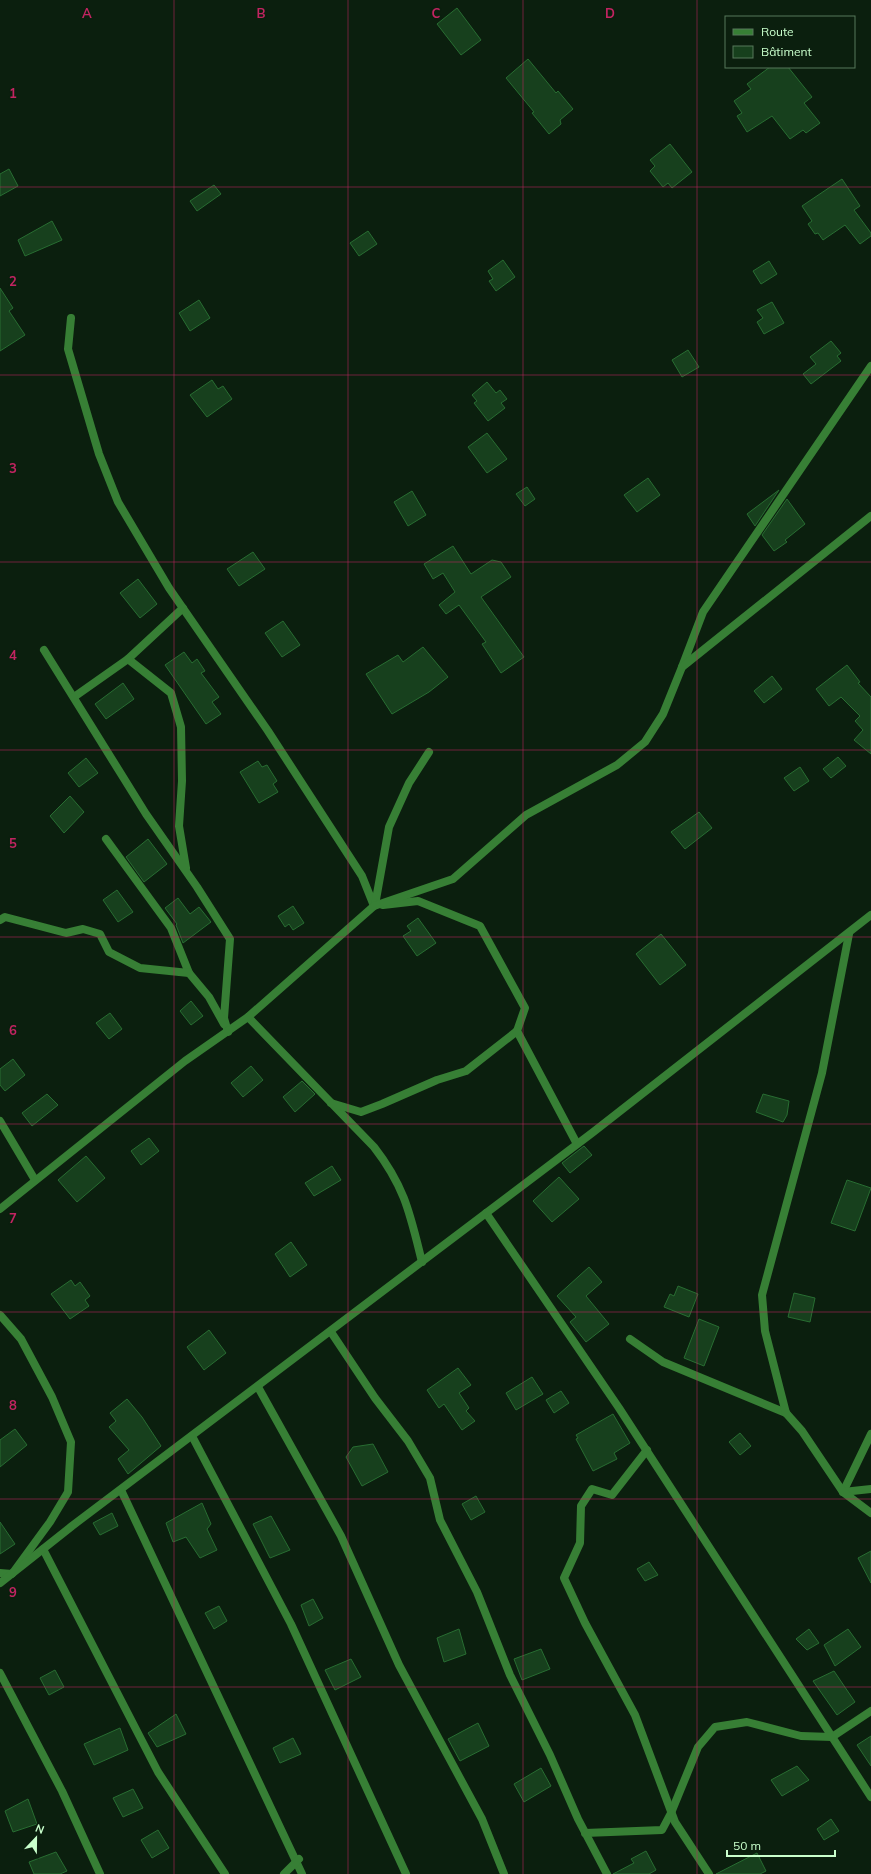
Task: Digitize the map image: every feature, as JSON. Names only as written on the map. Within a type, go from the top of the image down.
[{"type":"street","points":[[71,318],[68,348],[99,454],[118,502],[182,608],[268,731],[362,876],[374,906]]},
{"type":"street","points":[[0,1209],[185,1061],[248,1017],[374,906],[453,879],[526,815],[617,765],[645,742],[663,714],[703,612],[871,366]]},
{"type":"street","points":[[682,667],[871,516]]},
{"type":"street","points":[[74,697],[128,659],[182,608]]},
{"type":"street","points":[[44,650],[146,814],[186,871],[230,939],[224,1018],[228,1032]]},
{"type":"street","points":[[128,659],[171,693],[181,727],[182,781],[179,826],[186,871]]},
{"type":"street","points":[[374,906],[389,827],[409,782],[429,752]]},
{"type":"street","points":[[106,839],[171,928],[189,972],[209,997],[228,1032]]},
{"type":"street","points":[[331,1103],[361,1112],[437,1080],[466,1071],[517,1031],[525,1008],[480,926],[418,901],[374,906]]},
{"type":"street","points":[[0,1583],[577,1144],[849,934],[871,915]]},
{"type":"street","points":[[0,920],[5,917],[66,933],[82,929],[100,934],[108,952],[140,968],[189,972]]},
{"type":"street","points":[[786,1414],[765,1331],[762,1295],[822,1073],[849,934]]},
{"type":"street","points":[[248,1017],[374,1147],[390,1168],[407,1204],[422,1262]]},
{"type":"street","points":[[517,1031],[577,1144]]},
{"type":"street","points":[[0,1121],[35,1180]]},
{"type":"street","points":[[486,1213],[647,1450],[871,1797]]},
{"type":"street","points":[[0,1314],[21,1339],[52,1397],[71,1442],[68,1492],[50,1522],[12,1574]]},
{"type":"street","points":[[331,1332],[376,1398],[408,1441],[430,1478],[440,1520],[477,1592],[510,1675],[550,1755],[578,1819],[607,1874]]},
{"type":"street","points":[[630,1339],[663,1362],[705,1381],[762,1402],[786,1414],[802,1431],[843,1492],[871,1513]]},
{"type":"street","points":[[258,1387],[341,1536],[399,1665],[482,1819],[504,1874]]},
{"type":"street","points":[[843,1492],[871,1434]]},
{"type":"street","points":[[192,1436],[291,1624],[406,1874]]},
{"type":"street","points":[[647,1450],[612,1495],[592,1489],[581,1506],[580,1543],[564,1578],[585,1623],[635,1715],[675,1822],[709,1874]]},
{"type":"street","points":[[843,1492],[871,1489]]},
{"type":"street","points":[[121,1490],[298,1861],[302,1874]]},
{"type":"street","points":[[43,1549],[158,1772],[225,1874]]},
{"type":"street","points":[[0,1573],[12,1574]]},
{"type":"street","points":[[0,1673],[62,1791],[100,1874]]},
{"type":"street","points":[[585,1833],[662,1830],[672,1813],[698,1746],[715,1727],[747,1722],[802,1736],[832,1736],[871,1711]]},
{"type":"street","points":[[284,1874],[298,1861]]},
{"type":"building","points":[[457,8],[481,40],[461,55],[437,24]]},
{"type":"building","points":[[528,59],[556,93],[558,91],[573,109],[560,120],[561,124],[549,134],[532,113],[534,112],[506,78]]},
{"type":"building","points":[[769,68],[789,68],[812,97],[804,103],[820,123],[806,133],[803,130],[790,139],[772,116],[747,132],[737,116],[742,113],[734,101],[751,89],[747,84]]},
{"type":"building","points":[[670,144],[692,172],[672,188],[668,183],[663,187],[650,171],[655,166],[650,160]]},
{"type":"building","points":[[9,169],[18,186],[0,196],[0,174]]},
{"type":"building","points":[[842,179],[860,206],[854,210],[871,233],[871,236],[860,244],[845,225],[823,240],[818,233],[815,234],[808,224],[812,221],[802,206]]},
{"type":"building","points":[[214,185],[221,194],[197,211],[190,201]]},
{"type":"building","points":[[52,221],[62,240],[25,256],[18,240]]},
{"type":"building","points":[[368,231],[377,244],[359,256],[350,243]]},
{"type":"building","points":[[503,260],[515,277],[496,291],[489,281],[493,279],[488,271]]},
{"type":"building","points":[[769,261],[777,274],[761,284],[753,271]]},
{"type":"building","points":[[0,288],[13,308],[9,311],[25,335],[0,351]]},
{"type":"building","points":[[199,300],[210,318],[190,331],[179,313]]},
{"type":"building","points":[[772,302],[784,323],[764,334],[757,322],[763,318],[757,310]]},
{"type":"building","points":[[831,341],[841,353],[837,356],[841,361],[811,384],[803,374],[816,364],[810,357]]},
{"type":"building","points":[[688,350],[699,367],[682,377],[672,360]]},
{"type":"building","points":[[212,380],[218,389],[223,386],[232,399],[207,417],[190,395]]},
{"type":"building","points":[[487,382],[496,393],[500,390],[507,399],[501,403],[505,408],[488,421],[474,403],[477,401],[472,395]]},
{"type":"building","points":[[487,433],[507,459],[487,473],[468,447]]},
{"type":"building","points":[[648,478],[660,495],[637,512],[624,495]]},
{"type":"building","points":[[527,487],[535,499],[525,506],[516,494]]},
{"type":"building","points":[[779,490],[755,526],[747,514]]},
{"type":"building","points":[[412,491],[426,515],[408,526],[394,502]]},
{"type":"building","points":[[787,499],[805,524],[785,540],[787,542],[774,551],[762,535]]},
{"type":"building","points":[[453,546],[471,574],[492,560],[501,562],[511,577],[481,597],[524,657],[501,673],[482,644],[486,642],[459,605],[446,614],[439,605],[455,592],[443,573],[433,579],[424,564]]},
{"type":"building","points":[[253,552],[265,569],[239,586],[227,569]]},
{"type":"building","points":[[138,579],[157,604],[140,618],[120,593]]},
{"type":"building","points":[[283,621],[300,645],[282,657],[265,633]]},
{"type":"building","points":[[423,647],[448,677],[429,692],[392,714],[366,674],[398,655],[403,662]]},
{"type":"building","points":[[184,652],[192,663],[197,659],[205,671],[201,673],[219,697],[212,702],[221,714],[206,724],[165,665]]},
{"type":"building","points":[[847,665],[860,682],[858,683],[871,697],[871,754],[854,740],[863,730],[855,721],[860,716],[841,697],[829,706],[816,689]]},
{"type":"building","points":[[772,676],[782,689],[764,703],[754,691]]},
{"type":"building","points":[[123,683],[134,699],[106,719],[95,704]]},
{"type":"building","points":[[838,757],[846,766],[831,778],[823,769]]},
{"type":"building","points":[[86,758],[98,773],[79,787],[68,773]]},
{"type":"building","points":[[258,761],[262,767],[267,765],[277,781],[273,784],[278,792],[259,803],[240,772]]},
{"type":"building","points":[[800,767],[809,781],[794,791],[784,778]]},
{"type":"building","points":[[70,796],[84,812],[64,833],[50,816]]},
{"type":"building","points":[[699,812],[712,828],[685,849],[671,832]]},
{"type":"building","points":[[148,839],[167,864],[144,882],[126,857]]},
{"type":"building","points":[[117,890],[133,912],[118,922],[103,900]]},
{"type":"building","points":[[178,898],[190,914],[199,907],[211,922],[183,943],[176,925],[177,924],[165,908]]},
{"type":"building","points":[[293,906],[304,923],[293,930],[289,924],[285,927],[278,916]]},
{"type":"building","points":[[418,918],[436,943],[417,956],[403,936],[411,931],[407,926]]},
{"type":"building","points":[[661,934],[686,965],[660,985],[636,954]]},
{"type":"building","points":[[191,1001],[203,1016],[191,1025],[180,1011]]},
{"type":"building","points":[[110,1013],[122,1029],[109,1039],[96,1023]]},
{"type":"building","points":[[13,1059],[25,1075],[5,1091],[0,1085],[0,1069]]},
{"type":"building","points":[[251,1066],[263,1080],[243,1097],[231,1083]]},
{"type":"building","points":[[302,1081],[315,1094],[295,1112],[283,1097]]},
{"type":"building","points":[[47,1094],[58,1105],[32,1126],[22,1113]]},
{"type":"building","points":[[763,1094],[789,1101],[787,1115],[783,1122],[756,1112]]},
{"type":"building","points":[[149,1138],[159,1151],[141,1165],[131,1151]]},
{"type":"building","points":[[584,1146],[592,1155],[570,1173],[562,1163]]},
{"type":"building","points":[[86,1156],[105,1178],[77,1202],[58,1180]]},
{"type":"building","points":[[332,1166],[341,1180],[314,1196],[305,1183]]},
{"type":"building","points":[[559,1177],[579,1199],[552,1222],[533,1201]]},
{"type":"building","points":[[847,1180],[871,1188],[855,1231],[831,1223]]},
{"type":"building","points":[[291,1242],[307,1265],[290,1277],[275,1254]]},
{"type":"building","points":[[589,1267],[602,1282],[586,1296],[609,1324],[586,1342],[570,1322],[576,1317],[557,1296]]},
{"type":"building","points":[[71,1280],[75,1286],[80,1282],[90,1296],[85,1300],[89,1306],[70,1319],[51,1294]]},
{"type":"building","points":[[678,1286],[698,1294],[689,1317],[664,1307],[670,1294],[674,1296]]},
{"type":"building","points":[[794,1293],[815,1298],[810,1322],[788,1317]]},
{"type":"building","points":[[699,1319],[719,1327],[704,1366],[684,1358]]},
{"type":"building","points":[[209,1330],[226,1353],[204,1370],[187,1347]]},
{"type":"building","points":[[458,1368],[471,1385],[459,1393],[469,1408],[466,1411],[475,1421],[462,1430],[444,1404],[439,1408],[427,1390]]},
{"type":"building","points":[[532,1377],[543,1394],[516,1410],[506,1393]]},
{"type":"building","points":[[561,1391],[569,1403],[554,1413],[546,1400]]},
{"type":"building","points":[[127,1399],[142,1417],[161,1446],[128,1474],[118,1459],[129,1450],[109,1427],[116,1421],[110,1413]]},
{"type":"building","points":[[613,1414],[630,1443],[614,1453],[617,1459],[593,1471],[576,1439],[578,1438],[576,1435]]},
{"type":"building","points":[[15,1429],[27,1445],[0,1467],[0,1440]]},
{"type":"building","points":[[740,1433],[751,1446],[740,1455],[729,1442]]},
{"type":"building","points":[[373,1444],[388,1472],[362,1486],[346,1457],[353,1447]]},
{"type":"building","points":[[476,1496],[485,1512],[471,1520],[462,1504]]},
{"type":"building","points":[[202,1503],[211,1524],[207,1529],[217,1550],[200,1558],[186,1537],[173,1542],[166,1523]]},
{"type":"building","points":[[112,1513],[118,1526],[100,1535],[93,1523]]},
{"type":"building","points":[[271,1516],[290,1550],[270,1558],[253,1524]]},
{"type":"building","points":[[0,1522],[15,1544],[0,1554]]},
{"type":"building","points":[[871,1551],[871,1583],[858,1558]]},
{"type":"building","points":[[649,1562],[658,1575],[645,1581],[637,1569]]},
{"type":"building","points":[[313,1599],[323,1618],[309,1626],[301,1605]]},
{"type":"building","points":[[219,1606],[227,1621],[214,1629],[205,1613]]},
{"type":"building","points":[[459,1629],[466,1654],[444,1662],[437,1638]]},
{"type":"building","points":[[809,1629],[819,1643],[807,1650],[796,1639]]},
{"type":"building","points":[[848,1629],[861,1647],[835,1666],[824,1645]]},
{"type":"building","points":[[541,1649],[550,1669],[522,1680],[514,1659]]},
{"type":"building","points":[[351,1659],[361,1677],[335,1690],[325,1670]]},
{"type":"building","points":[[55,1670],[64,1687],[49,1695],[40,1678]]},
{"type":"building","points":[[834,1671],[855,1702],[837,1715],[813,1681]]},
{"type":"building","points":[[176,1714],[186,1734],[157,1747],[148,1733]]},
{"type":"building","points":[[478,1723],[489,1746],[460,1761],[448,1739]]},
{"type":"building","points":[[120,1728],[128,1750],[94,1765],[84,1744]]},
{"type":"building","points":[[871,1736],[871,1766],[857,1745]]},
{"type":"building","points":[[293,1738],[301,1754],[280,1763],[273,1748]]},
{"type":"building","points":[[797,1766],[809,1780],[782,1796],[771,1780]]},
{"type":"building","points":[[541,1768],[551,1786],[524,1802],[514,1784]]},
{"type":"building","points":[[133,1789],[143,1808],[123,1817],[113,1798]]},
{"type":"building","points":[[28,1799],[37,1824],[13,1832],[5,1811]]},
{"type":"building","points":[[831,1819],[839,1831],[824,1840],[817,1829]]},
{"type":"building","points":[[158,1830],[169,1848],[152,1858],[141,1840]]},
{"type":"building","points":[[646,1851],[656,1870],[649,1874],[613,1874],[634,1863],[631,1859]]},
{"type":"building","points":[[56,1852],[67,1871],[60,1874],[34,1874],[29,1862]]},
{"type":"building","points":[[757,1853],[766,1871],[760,1874],[716,1874]]}]
